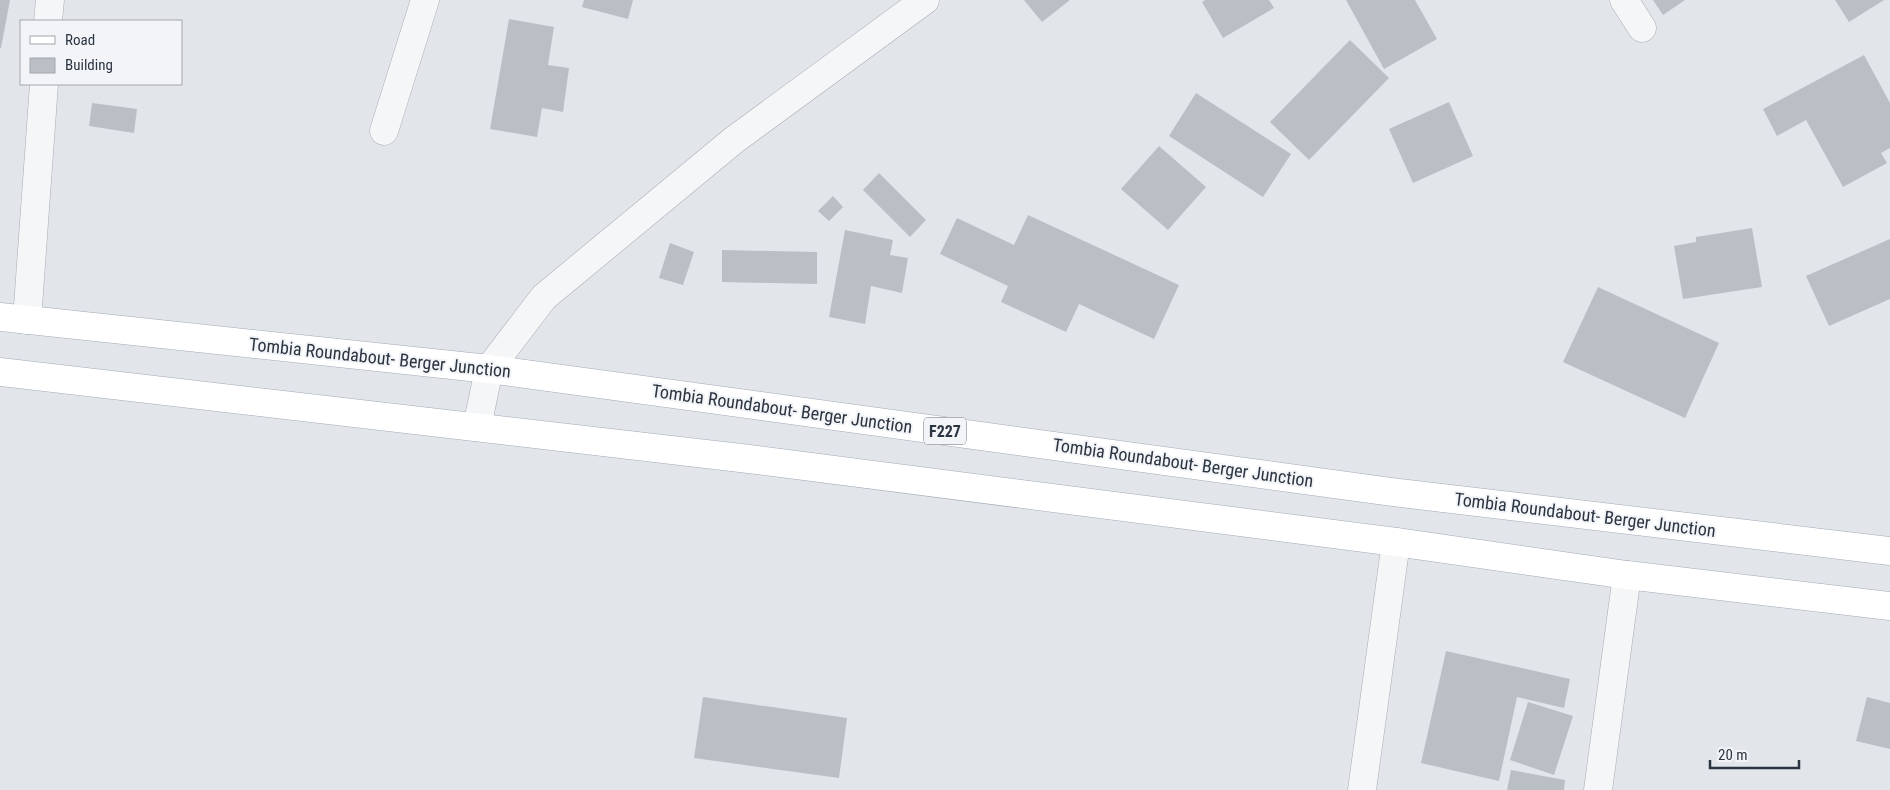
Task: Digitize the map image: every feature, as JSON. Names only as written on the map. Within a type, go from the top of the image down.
[{"type":"main road","name":"Tombia Roundabout- Berger Junction","points":[[0,317],[489,369],[1392,492],[1890,551]]},
{"type":"main road","points":[[0,372],[749,459],[1396,542],[1627,575],[1890,606]]},
{"type":"street","points":[[48,20],[50,0]]},
{"type":"street","points":[[384,131],[425,0]]},
{"type":"street","points":[[477,428],[489,369],[544,297],[734,140],[925,0]]},
{"type":"street","points":[[1624,0],[1642,28]]},
{"type":"street","points":[[27,320],[44,85]]},
{"type":"street","points":[[1362,790],[1396,542]]},
{"type":"street","points":[[1598,790],[1627,575]]},
{"type":"building","points":[[0,0],[10,0],[1,48],[0,48]]},
{"type":"building","points":[[584,0],[633,0],[628,19],[582,7]]},
{"type":"building","points":[[1024,0],[1070,0],[1042,22]]},
{"type":"building","points":[[1205,0],[1269,0],[1274,8],[1223,38],[1202,2]]},
{"type":"building","points":[[1346,0],[1415,0],[1437,39],[1384,69]]},
{"type":"building","points":[[1653,0],[1685,0],[1663,15]]},
{"type":"building","points":[[1835,0],[1884,0],[1849,22]]},
{"type":"building","points":[[509,19],[554,27],[548,65],[569,68],[563,112],[542,108],[537,137],[490,129]]},
{"type":"building","points":[[1350,40],[1389,78],[1309,160],[1270,122]]},
{"type":"building","points":[[1864,55],[1890,103],[1890,148],[1881,153],[1887,163],[1843,187],[1806,120],[1777,136],[1763,109]]},
{"type":"building","points":[[1196,93],[1291,154],[1263,197],[1169,136]]},
{"type":"building","points":[[1449,102],[1473,156],[1413,183],[1389,129]]},
{"type":"building","points":[[92,103],[137,109],[134,133],[89,126]]},
{"type":"building","points":[[1159,146],[1206,187],[1168,230],[1121,189]]},
{"type":"building","points":[[879,173],[926,220],[910,237],[863,190]]},
{"type":"building","points":[[833,196],[843,207],[829,221],[818,211]]},
{"type":"building","points":[[1028,215],[1179,285],[1154,339],[1079,304],[1066,332],[1001,302],[1008,286],[940,254],[957,218],[1014,245]]},
{"type":"building","points":[[1752,228],[1762,287],[1683,299],[1674,246],[1696,242],[1696,237]]},
{"type":"building","points":[[845,230],[893,240],[890,255],[908,258],[902,293],[871,286],[865,324],[829,317]]},
{"type":"building","points":[[1890,239],[1890,299],[1829,326],[1806,276]]},
{"type":"building","points":[[670,243],[694,252],[683,285],[659,278]]},
{"type":"building","points":[[722,250],[817,252],[817,284],[722,282]]},
{"type":"building","points":[[1598,287],[1719,343],[1685,418],[1563,362]]},
{"type":"building","points":[[1446,651],[1570,679],[1564,708],[1517,697],[1499,781],[1421,763]]},
{"type":"building","points":[[703,697],[847,718],[839,778],[694,758]]},
{"type":"building","points":[[1867,697],[1890,703],[1890,749],[1856,741]]},
{"type":"building","points":[[1528,702],[1573,716],[1554,775],[1510,760]]},
{"type":"building","points":[[1511,770],[1565,780],[1564,790],[1507,790]]}]
